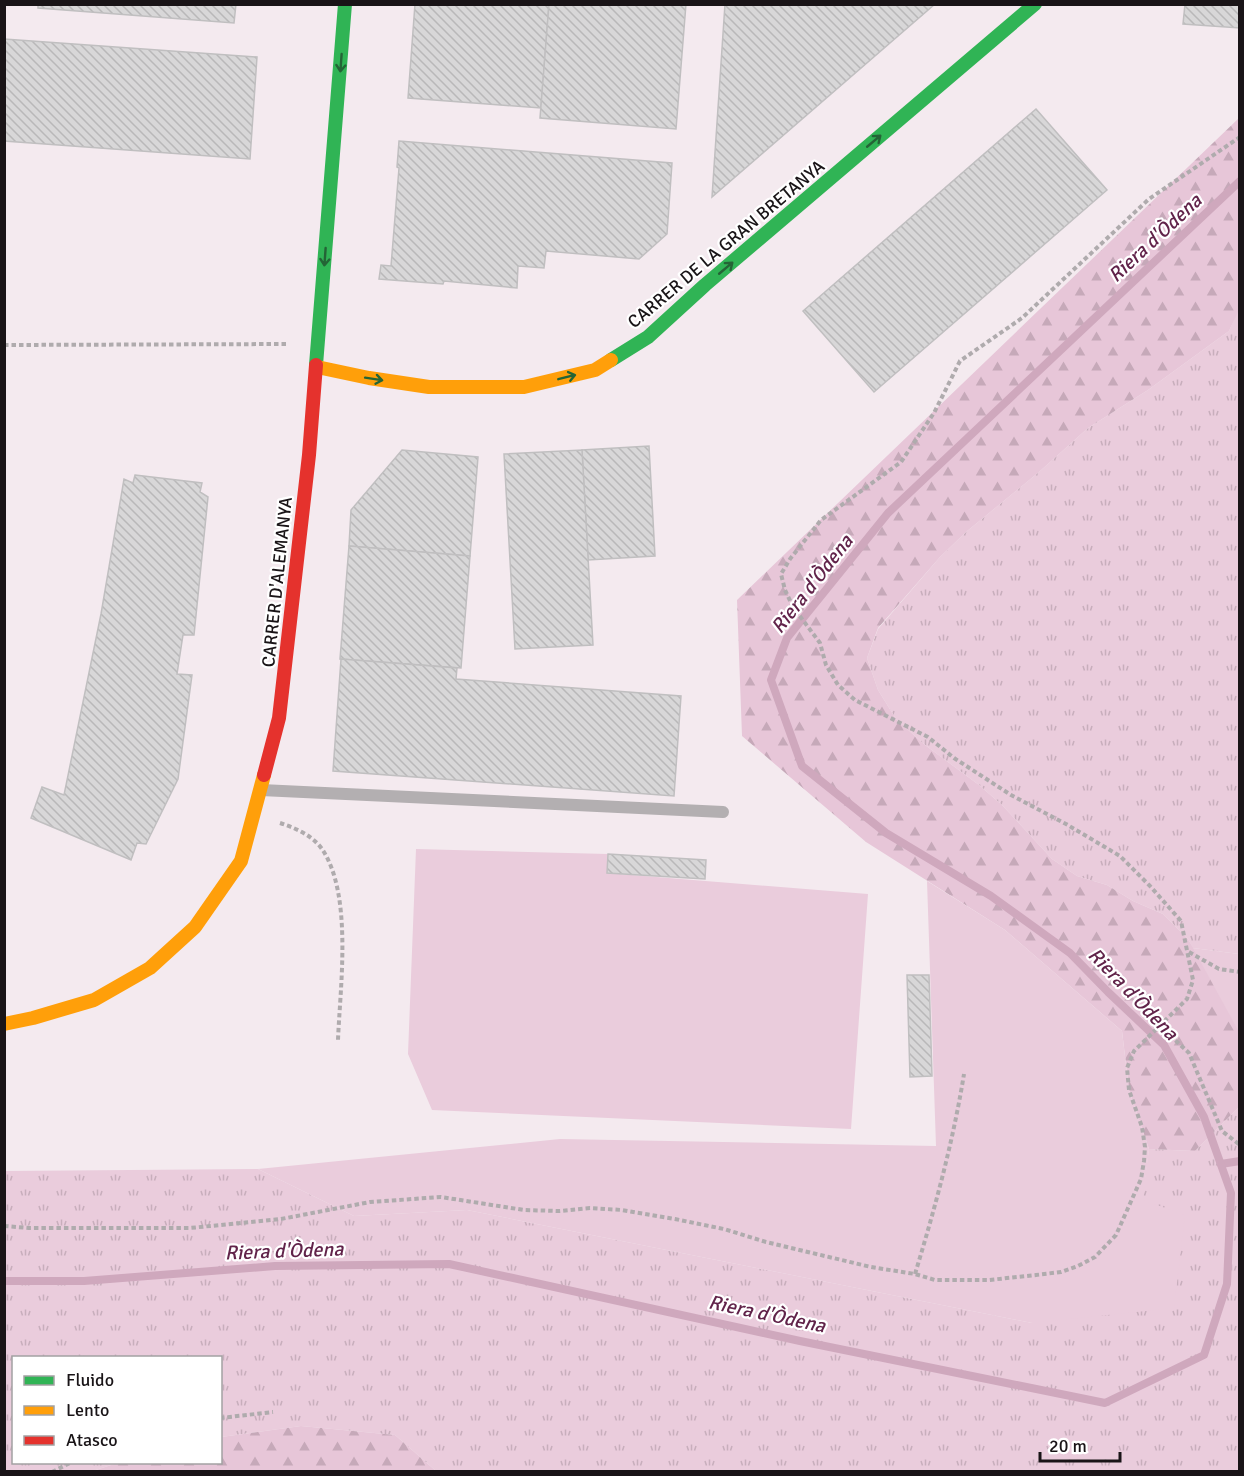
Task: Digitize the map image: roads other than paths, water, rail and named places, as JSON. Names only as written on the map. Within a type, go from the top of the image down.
[{"type":"street","name":"CARRER D'ALEMANYA","points":[[4,1024],[94,1000],[150,968],[195,927],[241,861],[279,718],[308,467],[345,4]]},
{"type":"street","name":"CARRER DE LA GRAN BRETANYA","points":[[317,367],[429,387],[524,387],[595,370],[648,337],[705,285],[1035,4]]},
{"type":"lane","points":[[260,790],[723,812]]},
{"type":"waterway","name":"Riera d'Òdena","points":[[4,1281],[84,1281],[275,1266],[449,1264],[800,1341],[1105,1403],[1204,1355],[1227,1284],[1231,1193],[1204,1117],[1164,1045],[1070,953],[991,896],[886,833],[802,766],[771,680],[787,638],[888,513],[1240,181]]},
{"type":"waterway","points":[[1221,1164],[1240,1161]]}]
